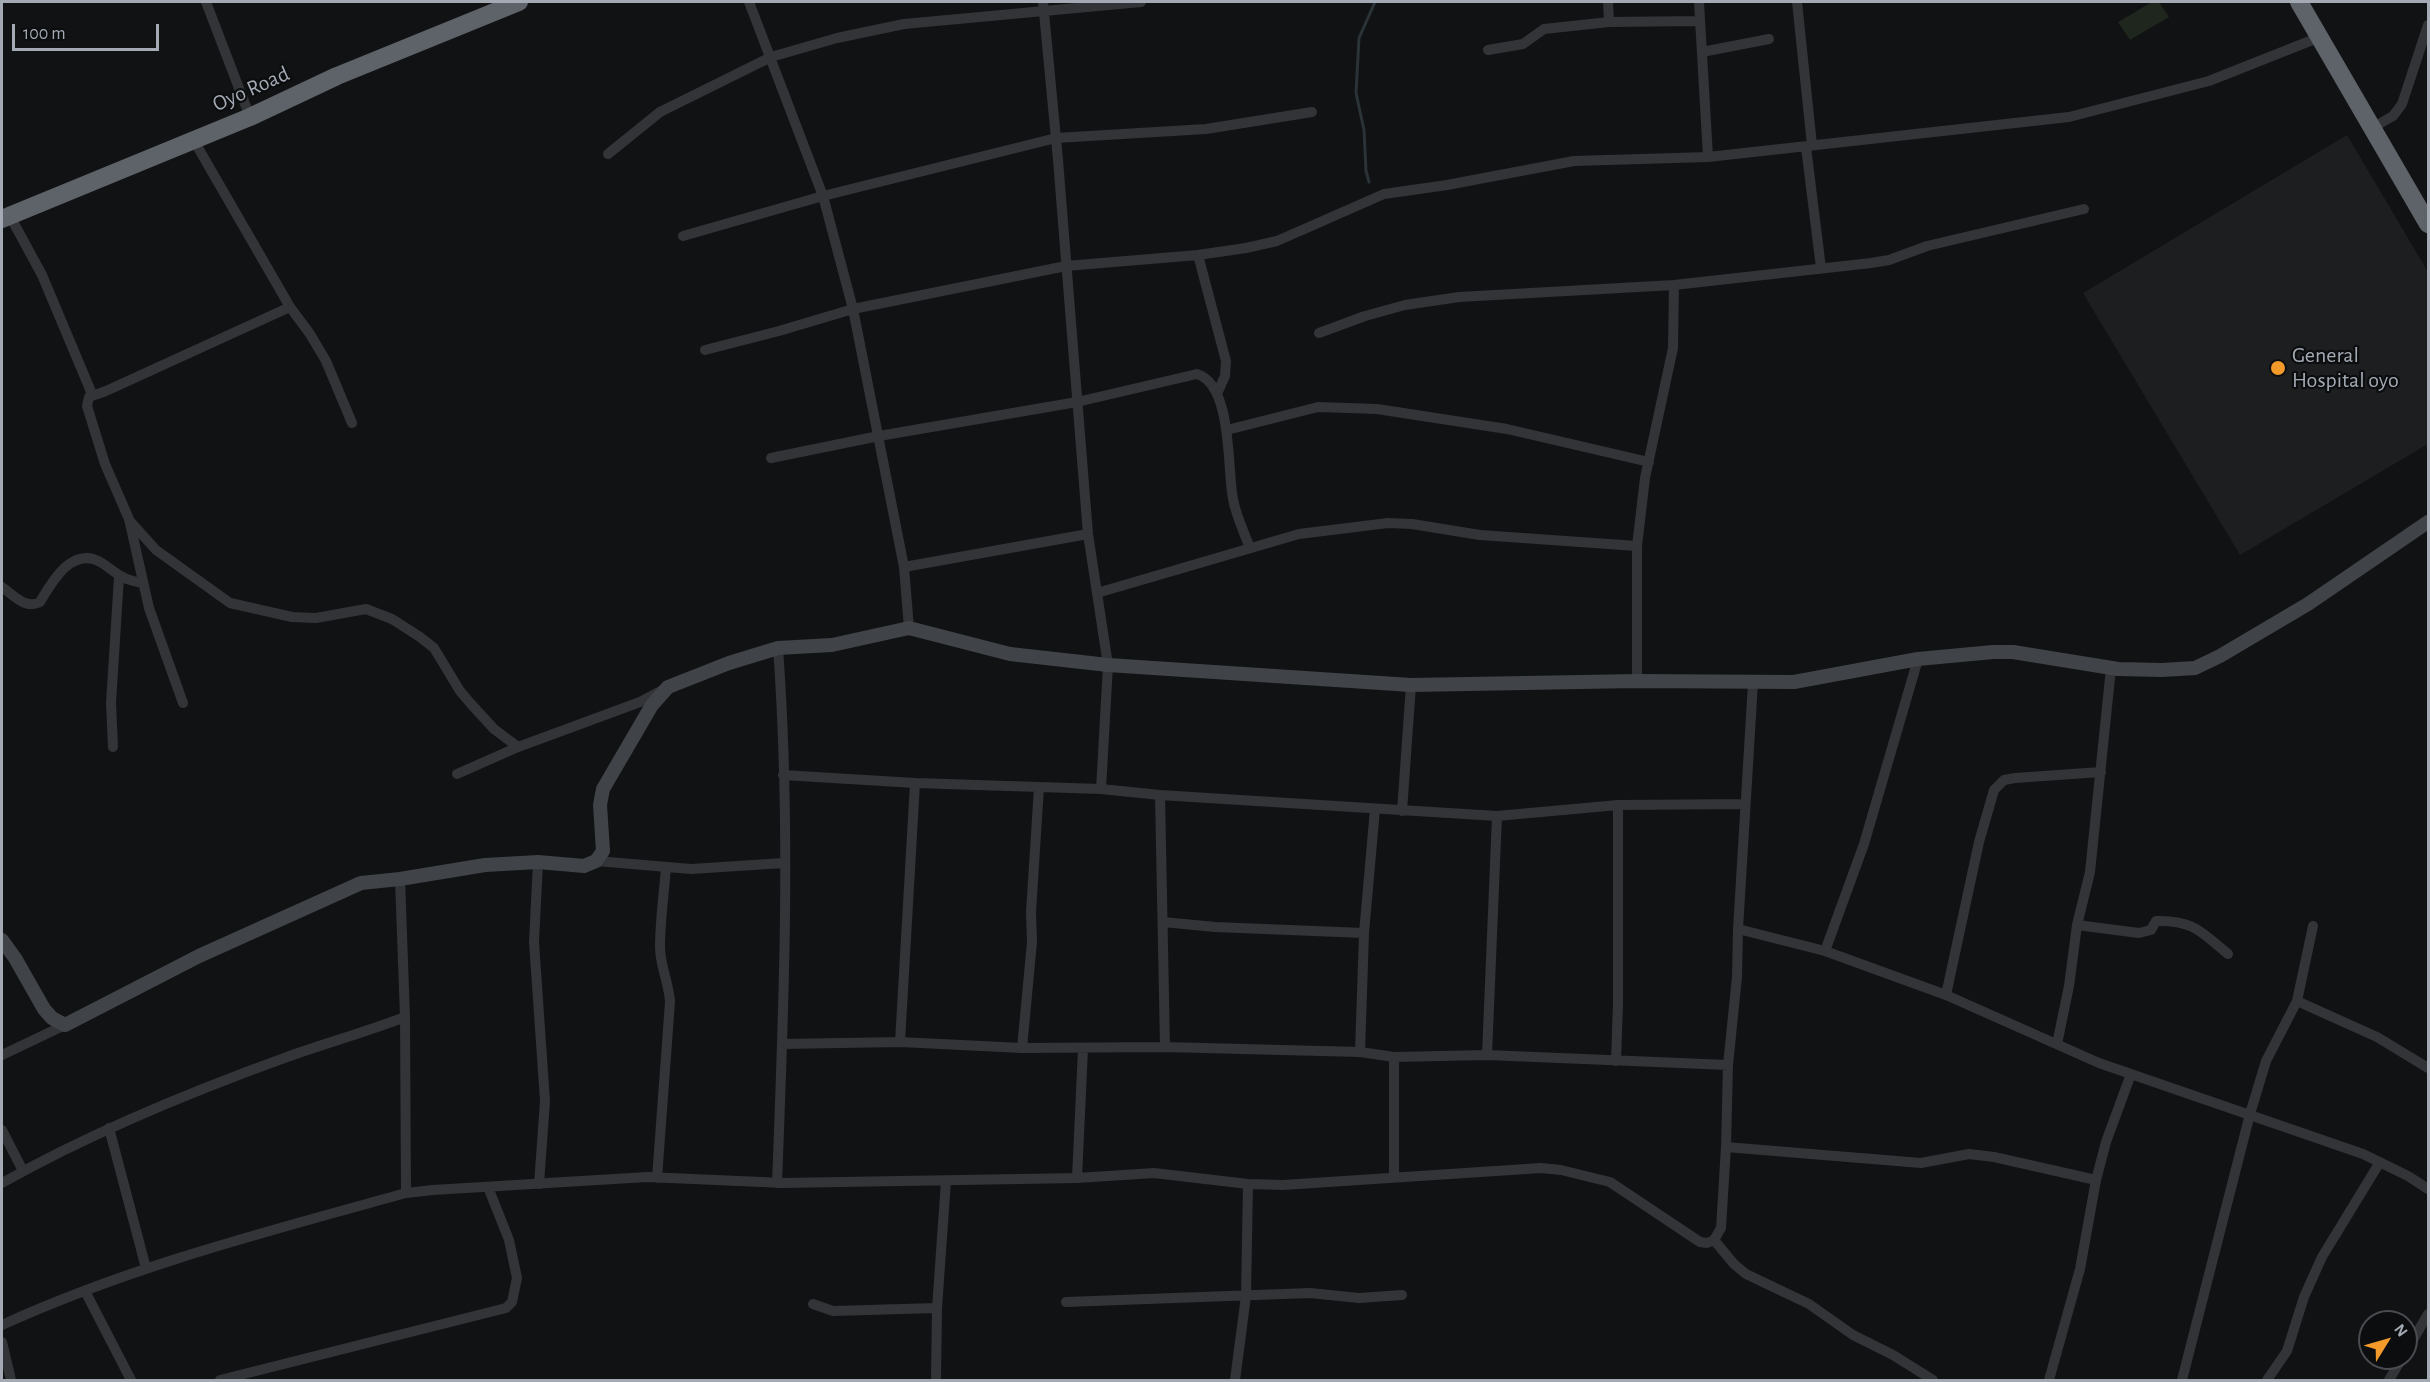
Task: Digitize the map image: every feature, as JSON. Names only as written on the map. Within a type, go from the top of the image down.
[{"type":"highway","name":"Oyo Road","points":[[6,217],[250,117],[337,76],[519,2]]},
{"type":"highway","points":[[2299,2],[2428,224]]},
{"type":"street","points":[[206,2],[250,117]]},
{"type":"street","points":[[749,2],[823,196],[853,309],[904,567],[909,628]]},
{"type":"street","points":[[608,154],[660,112],[771,57],[837,38],[904,24],[1043,6],[1141,2]]},
{"type":"street","points":[[1608,2],[1609,22]]},
{"type":"street","points":[[1699,2],[1708,157]]},
{"type":"street","points":[[1797,2],[1821,268]]},
{"type":"street","points":[[1043,6],[1088,534],[1108,665],[1101,789]]},
{"type":"street","points":[[1488,50],[1523,44],[1544,29],[1609,22],[1700,21]]},
{"type":"street","points":[[2372,128],[2393,116],[2403,104],[2428,25]]},
{"type":"street","points":[[705,350],[853,309],[1066,266],[1198,255],[1277,240],[1384,194],[1574,161],[1708,157],[2069,117],[2210,81],[2320,37]]},
{"type":"street","points":[[1702,52],[1769,39]]},
{"type":"street","points":[[683,236],[823,196],[1056,138],[1206,129],[1312,112]]},
{"type":"street","points":[[193,139],[290,307],[326,361],[352,423]]},
{"type":"street","points":[[1319,333],[1405,305],[1459,297],[1674,285],[1889,260],[1922,247],[2084,209]]},
{"type":"street","points":[[6,217],[42,275],[92,394]]},
{"type":"street","points":[[1198,255],[1226,361],[1225,376],[1217,394]]},
{"type":"street","points":[[1637,681],[1637,546],[1645,478],[1673,348],[1674,285]]},
{"type":"street","points":[[183,703],[149,608],[129,519],[105,464],[87,406],[89,396],[106,391],[290,307]]},
{"type":"street","points":[[771,458],[879,436],[1077,402],[1197,374],[1207,380],[1217,394],[1227,430],[1232,498],[1250,548]]},
{"type":"street","points":[[1227,430],[1318,407],[1377,409],[1507,429],[1649,462]]},
{"type":"street","points":[[129,519],[156,550],[230,603],[292,617],[316,618],[366,609],[392,619],[434,648],[460,691],[494,729],[518,747]]},
{"type":"street","points":[[457,774],[518,747],[640,702],[668,687],[778,648],[832,645],[909,628],[1010,654],[1108,665],[1412,685],[1637,681],[1794,682],[1918,659],[2013,652],[2110,668],[2162,670],[2195,668],[2220,656],[2308,604],[2428,522]]},
{"type":"street","points":[[1097,593],[1299,534],[1388,523],[1412,524],[1480,536],[1637,546]]},
{"type":"street","points":[[904,567],[1088,534]]},
{"type":"street","points":[[2,587],[22,602],[35,604],[40,602],[68,564],[77,558],[87,557],[99,562],[119,577],[143,583]]},
{"type":"street","points":[[113,747],[111,703],[119,577]]},
{"type":"street","points":[[777,1183],[782,1044],[784,862],[782,702],[778,648]]},
{"type":"street","points":[[1825,951],[1864,844],[1918,659]]},
{"type":"street","points":[[2057,1044],[2069,986],[2077,926],[2090,872],[2110,668]]},
{"type":"street","points":[[2,1325],[47,1304],[146,1268],[231,1241],[406,1193],[657,1178],[777,1183],[1077,1178],[1154,1173],[1248,1184],[1320,1184],[1394,1176],[1511,1169],[1561,1170],[1610,1182],[1700,1242],[1707,1243],[1714,1240],[1721,1228],[1728,1065],[1737,977],[1753,683]]},
{"type":"street","points":[[1401,811],[1412,685]]},
{"type":"street","points":[[596,861],[603,851],[600,805],[603,789],[652,705],[668,687]]},
{"type":"street","points":[[1946,996],[1979,842],[1994,790],[2004,780],[2015,777],[2101,772]]},
{"type":"street","points":[[783,775],[915,783],[1101,789],[1160,795],[1497,816],[1618,805],[1745,804]]},
{"type":"street","points":[[900,1042],[915,783]]},
{"type":"street","points":[[1022,1048],[1032,942],[1031,912],[1039,787]]},
{"type":"street","points":[[1160,795],[1165,1047]]},
{"type":"street","points":[[1616,1061],[1618,805]]},
{"type":"street","points":[[1360,1052],[1364,933],[1375,809]]},
{"type":"street","points":[[1487,1055],[1497,816]]},
{"type":"street","points":[[2,1055],[199,956],[361,883],[485,865],[538,862],[584,866],[596,861],[691,869],[784,862]]},
{"type":"street","points":[[538,862],[534,942],[545,1101],[539,1184]]},
{"type":"street","points":[[657,1178],[670,1002],[670,989],[661,963],[660,946],[666,867]]},
{"type":"street","points":[[400,879],[405,1017],[406,1193]]},
{"type":"street","points":[[2077,926],[2139,933],[2151,930],[2156,921],[2179,922],[2192,925],[2228,954]]},
{"type":"street","points":[[1163,922],[1215,927],[1364,933]]},
{"type":"street","points":[[2182,1380],[2250,1114],[2266,1061],[2297,1001],[2313,927]]},
{"type":"street","points":[[1738,929],[1825,951],[1946,996],[2131,1074],[2380,1161],[2428,1190]]},
{"type":"street","points":[[2,940],[44,1009],[51,1018],[65,1024]]},
{"type":"street","points":[[2297,1001],[2378,1037],[2428,1068]]},
{"type":"street","points":[[2,1183],[109,1128],[289,1056],[405,1017]]},
{"type":"street","points":[[782,1044],[900,1042],[1022,1048],[1165,1047],[1360,1052],[1394,1057],[1487,1055],[1728,1065]]},
{"type":"street","points":[[1077,1178],[1083,1049]]},
{"type":"street","points":[[1394,1057],[1394,1176]]},
{"type":"street","points":[[2049,1380],[2080,1269],[2096,1180],[2106,1142],[2131,1074]]},
{"type":"street","points":[[109,1128],[146,1268]]},
{"type":"street","points":[[2,1130],[23,1171]]},
{"type":"street","points":[[1726,1147],[1921,1163],[1969,1154],[1994,1157],[2096,1180]]},
{"type":"street","points":[[2267,1380],[2279,1366],[2287,1351],[2304,1297],[2322,1257],[2380,1161]]},
{"type":"street","points":[[936,1380],[937,1308],[946,1181]]},
{"type":"street","points":[[1235,1380],[1246,1296],[1248,1184]]},
{"type":"street","points":[[220,1380],[506,1308],[512,1302],[517,1278],[509,1240],[488,1187]]},
{"type":"street","points":[[1714,1240],[1734,1264],[1746,1274],[1809,1304],[1853,1335],[1893,1355],[1933,1380]]},
{"type":"street","points":[[85,1291],[131,1380]]},
{"type":"street","points":[[1066,1302],[1310,1293],[1359,1298],[1402,1295]]},
{"type":"street","points":[[813,1304],[834,1311],[937,1308]]},
{"type":"street","points":[[2418,1331],[2428,1314]]},
{"type":"street","points":[[2,1341],[11,1380]]},
{"type":"shaded area","points":[[2152,2],[2159,2],[2169,17],[2130,40],[2118,22]]},
{"type":"shaded area","name":"General Hospital oyo","points":[[2347,135],[2428,272],[2428,444],[2240,555],[2083,293]]},
{"type":"waterway","points":[[1369,182],[1366,171],[1364,130],[1356,93],[1359,38],[1375,2]]},
{"type":"place","name":"General Hospital oyo","points":[[2278,368]]}]
